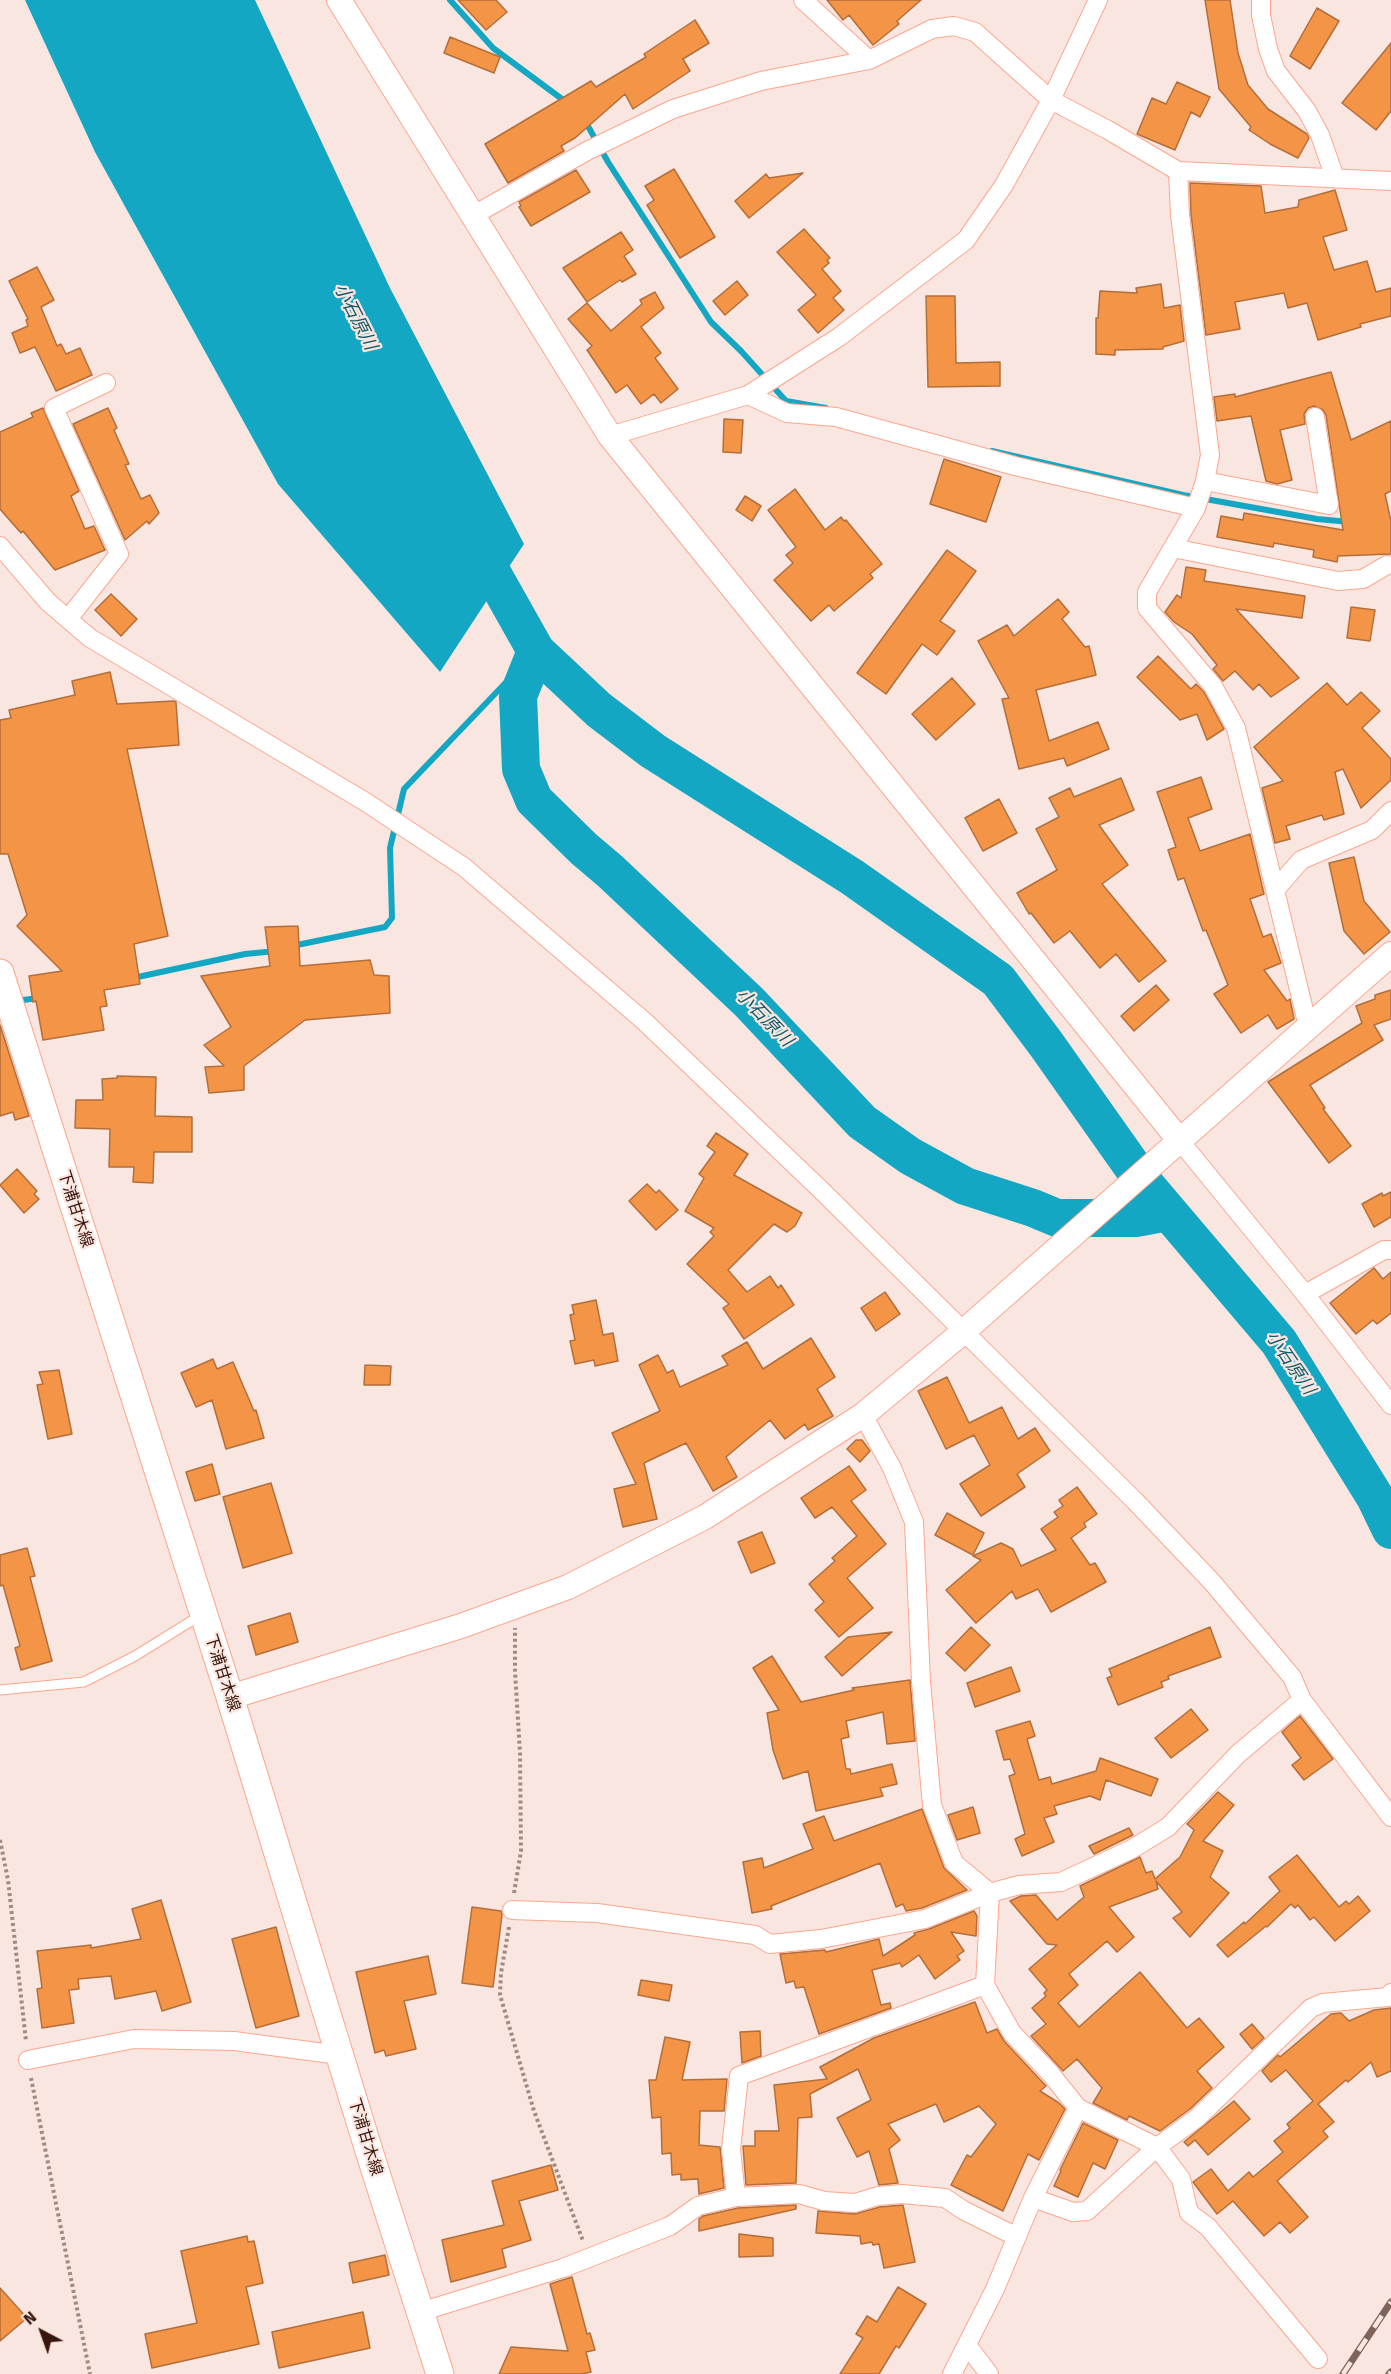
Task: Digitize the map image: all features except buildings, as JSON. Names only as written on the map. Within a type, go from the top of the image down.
[{"type":"main road","name":"下浦甘木線","points":[[0,973],[230,1697],[339,2055],[440,2374]]},
{"type":"street","points":[[339,0],[610,436],[1305,1294],[1391,1405]]},
{"type":"street","points":[[803,0],[869,60]]},
{"type":"street","points":[[610,436],[748,395],[839,338],[966,240],[1004,185],[1052,100],[1098,0]]},
{"type":"street","points":[[1260,0],[1268,49],[1276,71],[1307,111],[1320,135],[1335,178]]},
{"type":"street","points":[[472,216],[587,151],[673,109],[761,81],[869,60],[932,29],[954,26],[975,32],[1052,100],[1178,171],[1391,181]]},
{"type":"street","points":[[1178,171],[1180,214],[1210,455],[1205,481],[1196,508],[1147,592],[1147,608],[1213,686],[1236,728],[1308,1027]]},
{"type":"street","points":[[68,619],[119,554],[54,408],[106,383]]},
{"type":"street","points":[[748,395],[787,413],[836,417],[1015,466],[1196,508]]},
{"type":"street","points":[[1205,481],[1329,505],[1315,417]]},
{"type":"street","points":[[0,546],[48,602],[90,638],[364,801],[464,867],[652,1028],[967,1327],[1212,1582],[1292,1677],[1302,1700],[1391,1817]]},
{"type":"street","points":[[1173,548],[1338,581],[1363,579],[1387,565]]},
{"type":"street","points":[[1276,889],[1300,861],[1372,830],[1391,811]]},
{"type":"street","points":[[230,1697],[461,1626],[568,1587],[705,1517],[863,1415],[967,1327],[1391,954]]},
{"type":"street","points":[[1305,1294],[1384,1250],[1391,1250]]},
{"type":"street","points":[[863,1415],[892,1468],[914,1522],[921,1682],[932,1805],[954,1863],[990,1893]]},
{"type":"street","points":[[512,1910],[597,1913],[755,1935],[770,1944],[821,1940],[925,1919],[990,1893],[1019,1885],[1060,1882],[1132,1849],[1168,1827],[1238,1754],[1302,1700]]},
{"type":"street","points":[[990,1893],[985,1985],[1012,2033],[1050,2073],[1078,2108],[1158,2147],[1181,2179],[1189,2212],[1208,2227],[1318,2359]]},
{"type":"street","points":[[736,2197],[731,2149],[739,2076],[985,1985]]},
{"type":"street","points":[[1033,2198],[1073,2212],[1087,2211],[1158,2147],[1197,2118],[1311,2008],[1323,2003],[1390,1996]]},
{"type":"street","points":[[28,2060],[134,2039],[234,2041],[339,2055]]},
{"type":"street","points":[[952,2374],[995,2289],[1033,2198],[1078,2108]]},
{"type":"street","points":[[420,2312],[563,2268],[670,2226],[698,2206],[736,2197],[799,2194],[824,2201],[855,2203],[878,2196],[902,2194],[945,2198],[963,2210],[1017,2237]]},
{"type":"street","points":[[967,2345],[989,2374]]},
{"type":"lane","points":[[1,1687],[84,1682],[135,1656],[203,1613]]},
{"type":"path","points":[[516,1606],[515,1671],[520,1753],[521,1851],[501,1973],[500,1995],[534,2111],[590,2258]]},
{"type":"path","points":[[0,1840],[8,1880],[28,2060],[90,2374]]},
{"type":"water","points":[[25,0],[255,0],[390,288],[524,544],[440,672],[278,484],[95,152]]},
{"type":"waterway","points":[[450,0],[493,48],[566,102]]},
{"type":"waterway","points":[[584,119],[608,162],[711,322],[786,401],[826,408]]},
{"type":"waterway","points":[[992,451],[1183,495],[1317,519],[1350,522]]},
{"type":"waterway","name":"小石原川","points":[[473,539],[536,651],[599,710],[653,751],[852,877],[998,980],[1144,1183],[1279,1342],[1375,1497],[1391,1530]]},
{"type":"waterway","points":[[292,946],[385,927],[392,918],[390,848],[404,789],[536,651]]},
{"type":"waterway","name":"小石原川","points":[[536,651],[518,696],[521,769],[534,800],[749,1002],[862,1122],[910,1156],[965,1186],[1057,1218],[1136,1218],[1168,1212]]},
{"type":"waterway","points":[[133,978],[245,954],[276,951]]},
{"type":"waterway","points":[[16,1001],[38,998]]},
{"type":"railway","points":[[1343,2374],[1391,2302]]}]
